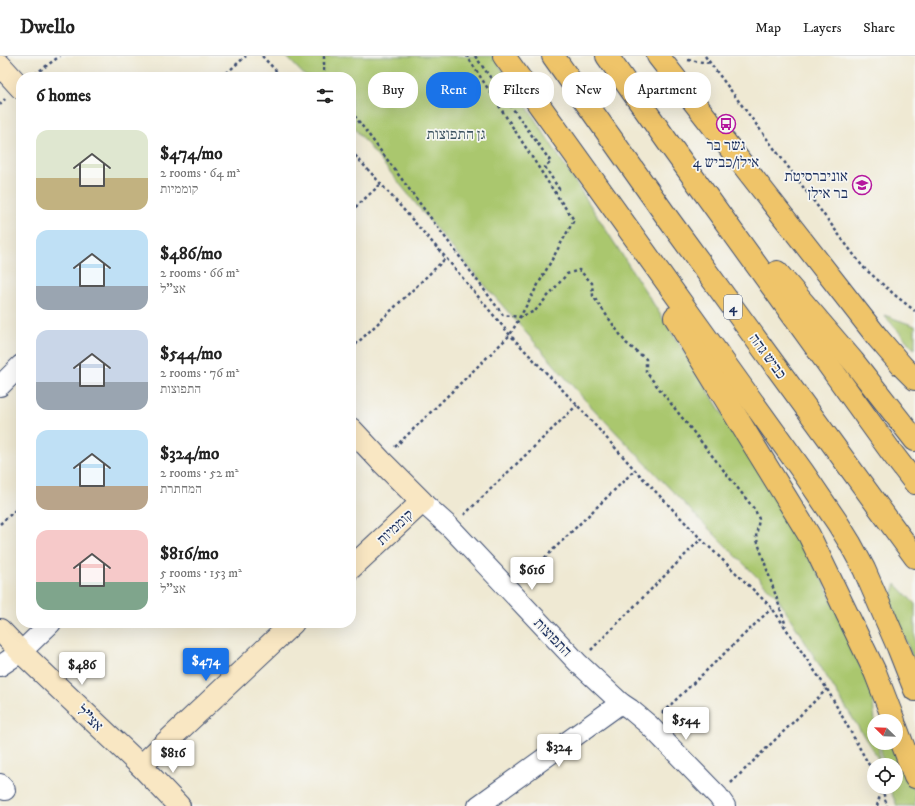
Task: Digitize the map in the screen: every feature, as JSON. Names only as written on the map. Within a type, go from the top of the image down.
[{"type":"highway","points":[[504,56],[803,472],[837,522],[864,569],[915,690]]},
{"type":"highway","name":"כביש גהה","points":[[553,56],[669,220],[915,557]]},
{"type":"highway","points":[[607,56],[915,483]]},
{"type":"highway","points":[[658,56],[878,338],[915,379]]},
{"type":"highway","points":[[667,141],[853,361],[915,440]]},
{"type":"highway","points":[[584,169],[808,535],[838,593],[875,672],[891,714]]},
{"type":"highway","points":[[878,338],[915,364]]},
{"type":"highway","points":[[903,745],[915,777]]},
{"type":"street","points":[[0,65],[16,83]]},
{"type":"street","points":[[0,386],[16,370]]},
{"type":"street","name":"התפוצות","points":[[356,434],[422,502],[451,528],[578,663],[621,703],[649,725],[722,801]]},
{"type":"street","name":"קוממיות","points":[[356,563],[422,502]]},
{"type":"street","points":[[0,666],[21,652],[46,628]]},
{"type":"street","points":[[141,766],[288,628]]},
{"type":"street","name":"אצ\"ל","points":[[0,630],[21,652],[141,766],[179,806]]},
{"type":"street","points":[[478,806],[621,703]]},
{"type":"path","points":[[39,72],[60,56]]},
{"type":"path","points":[[228,72],[246,56]]},
{"type":"path","points":[[262,56],[277,72]]},
{"type":"path","points":[[324,56],[324,72]]},
{"type":"path","points":[[381,461],[510,335],[574,220],[467,56]]},
{"type":"path","points":[[469,59],[474,56],[551,162],[545,167],[559,189],[555,192]]},
{"type":"path","points":[[705,56],[863,267],[915,311]]},
{"type":"path","points":[[686,60],[711,63]]},
{"type":"path","points":[[356,119],[503,315],[520,317],[535,311],[567,274],[579,270],[592,283],[593,296],[626,343],[646,359],[646,372],[755,510],[758,520],[756,538],[787,630]]},
{"type":"path","points":[[356,156],[446,258],[510,335],[701,539],[772,608],[827,689],[867,761]]},
{"type":"path","points":[[356,206],[381,184]]},
{"type":"path","points":[[356,344],[446,258]]},
{"type":"path","points":[[451,528],[577,405]]},
{"type":"path","points":[[510,592],[635,470]]},
{"type":"path","points":[[0,524],[16,510]]},
{"type":"path","points":[[578,663],[701,539]]},
{"type":"path","points":[[649,725],[772,608]]},
{"type":"path","points":[[722,801],[827,689]]},
{"type":"path","points":[[877,806],[880,794]]},
{"type":"path","points":[[884,794],[887,806]]},
{"type":"green space","name":"גן התפוצות","points":[[286,56],[493,56],[504,72],[489,72],[489,108],[528,108],[669,328],[782,509],[826,587],[872,693],[874,714],[867,714],[867,741],[777,597],[701,521],[584,399],[447,242],[356,130],[356,72],[301,72]]},
{"type":"green space","points":[[884,315],[915,326],[915,349],[913,348]]},
{"type":"green space","points":[[896,584],[915,604],[915,664],[890,600]]},
{"type":"green space","name":"גן התפוצות","points":[[873,750],[879,750],[880,758],[878,758]]},
{"type":"green space","points":[[881,750],[896,750],[900,758],[882,758]]},
{"type":"green space","points":[[903,765],[915,792],[915,806],[897,806],[892,794],[903,794]]},
{"type":"place","name":"גשר בר אילן/כביש 4","points":[[726,124]]},
{"type":"place","name":"אוניברסיטת בר אילן","points":[[862,185]]}]
